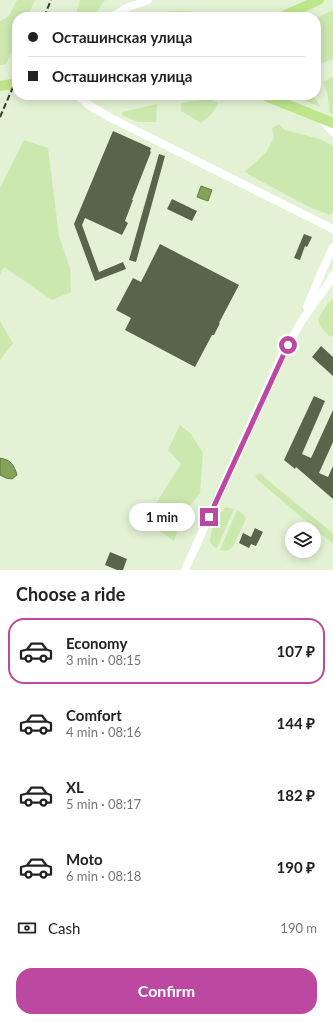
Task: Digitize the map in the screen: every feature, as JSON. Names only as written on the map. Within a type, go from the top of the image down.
[{"type":"highway","points":[[292,12],[319,0]]},
{"type":"highway","points":[[0,86],[12,84]]},
{"type":"highway","points":[[276,100],[333,123]]},
{"type":"street","points":[[120,12],[137,3],[148,0]]},
{"type":"street","points":[[83,100],[87,104],[111,118],[333,229]]},
{"type":"street","points":[[318,116],[333,132]]},
{"type":"street","points":[[303,319],[333,247]]},
{"type":"street","points":[[185,570],[283,353],[303,319],[331,278],[320,276]]},
{"type":"shaded area","points":[[17,0],[35,0],[29,12],[12,12],[12,51],[6,64],[0,65],[0,21],[9,16]]},
{"type":"shaded area","points":[[80,0],[105,0],[97,12],[76,12]]},
{"type":"shaded area","points":[[333,10],[333,59],[321,64],[321,16]]},
{"type":"shaded area","points":[[191,11],[191,12],[167,12]]},
{"type":"shaded area","points":[[333,77],[333,114],[330,113],[327,92],[323,82]]},
{"type":"shaded area","points":[[198,100],[213,100],[218,103],[212,114],[201,123],[181,111],[181,103]]},
{"type":"shaded area","points":[[304,100],[316,100],[321,107]]},
{"type":"shaded area","points":[[157,104],[156,122],[138,122],[122,115],[122,112]]},
{"type":"shaded area","points":[[279,124],[285,130],[320,139],[333,146],[333,211],[330,215],[309,207],[244,172],[266,152],[274,138],[272,128]]},
{"type":"shaded area","points":[[24,140],[48,148],[59,236],[70,268],[71,292],[52,300],[4,267],[0,274],[0,188]]},
{"type":"shaded area","points":[[201,186],[212,190],[208,201],[197,197]]},
{"type":"shaded area","points":[[333,299],[333,337],[323,330],[318,319],[327,304]]},
{"type":"shaded area","points":[[0,321],[13,343],[0,360]]},
{"type":"shaded area","points":[[180,425],[191,434],[203,453],[200,493],[183,514],[174,541],[145,521],[181,464],[168,450]]},
{"type":"shaded area","points":[[0,458],[7,460],[15,468],[17,475],[12,479],[0,475]]},
{"type":"shaded area","points":[[260,473],[319,522],[307,522],[255,476]]},
{"type":"shaded area","points":[[226,507],[234,509],[217,548],[210,542],[212,532],[219,515]]},
{"type":"shaded area","points":[[237,510],[242,513],[246,519],[233,547],[224,551],[220,550]]},
{"type":"shaded area","points":[[321,523],[333,533],[333,544],[321,534]]},
{"type":"building","points":[[113,131],[151,148],[151,152],[132,200],[125,221],[128,223],[122,235],[85,218],[82,225],[99,272],[123,262],[126,269],[95,281],[74,224]]},
{"type":"building","points":[[159,154],[165,156],[136,262],[129,260]]},
{"type":"building","points":[[172,199],[197,211],[192,221],[167,209]]},
{"type":"building","points":[[304,234],[312,237],[307,247],[305,246],[300,260],[294,258]]},
{"type":"building","points":[[160,244],[239,285],[214,335],[212,335],[195,367],[125,330],[131,318],[116,310],[133,278],[141,282]]},
{"type":"building","points":[[321,346],[333,357],[333,376],[312,357]]},
{"type":"building","points":[[314,396],[325,401],[302,454],[311,458],[333,410],[333,442],[319,473],[328,477],[333,466],[333,499],[296,467],[295,469],[284,460]]},
{"type":"building","points":[[255,528],[263,532],[256,546],[251,544],[249,548],[239,543],[243,533],[251,537]]},
{"type":"building","points":[[110,552],[127,559],[123,570],[117,570],[105,565]]},
{"type":"railway","points":[[46,12],[51,0]]},
{"type":"railway","points":[[0,117],[12,89]]},
{"type":"route","points":[[209,517],[283,353],[288,345]]}]
